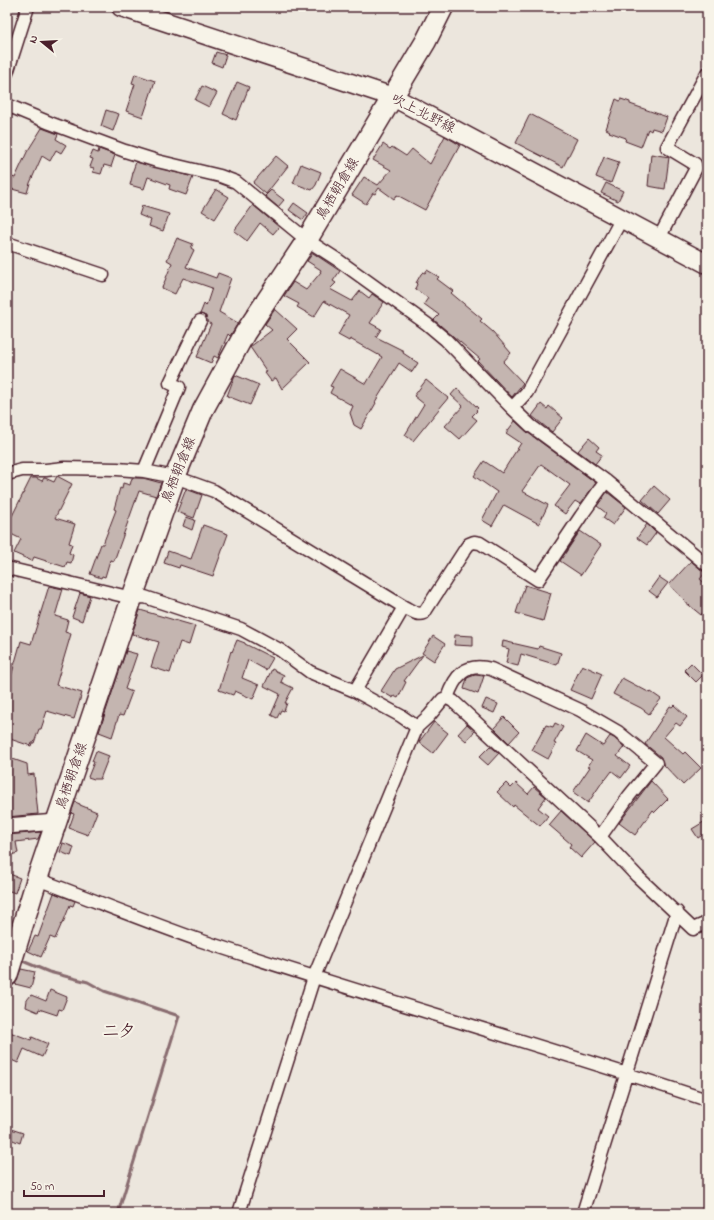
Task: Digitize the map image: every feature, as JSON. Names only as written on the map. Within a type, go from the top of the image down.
[{"type":"main road","name":"吹上北野線","points":[[121,7],[393,97],[707,264]]},
{"type":"main road","name":"鳥栖朝倉線","points":[[7,976],[56,822],[174,477],[204,410],[231,356],[306,240],[393,97],[443,7]]},
{"type":"street","points":[[7,73],[28,7]]},
{"type":"street","points":[[659,238],[696,168],[695,164],[667,147],[707,73]]},
{"type":"street","points":[[7,105],[125,151],[157,161],[220,176],[236,182],[306,240],[338,260],[427,324],[446,340],[531,426],[606,481],[707,565]]},
{"type":"street","points":[[512,408],[527,392],[622,218]]},
{"type":"street","points":[[7,243],[103,275]]},
{"type":"street","points":[[144,471],[179,387],[170,383],[200,321]]},
{"type":"street","points":[[7,474],[22,470],[117,468],[144,471],[174,477],[214,491],[404,607],[418,614],[424,613],[466,548],[474,542],[480,543],[538,580],[606,481]]},
{"type":"street","points":[[7,568],[132,598],[145,597],[241,629],[280,650],[310,672],[355,691],[402,716],[417,727]]},
{"type":"street","points":[[355,691],[404,607]]},
{"type":"street","points":[[447,698],[452,683],[460,674],[471,667],[481,666],[490,668],[580,710],[618,732],[656,763],[629,796],[600,837]]},
{"type":"street","points":[[239,1213],[314,977],[417,727],[429,716],[442,699],[447,698],[453,701],[600,837],[637,876],[677,912],[693,929],[707,923]]},
{"type":"street","points":[[7,826],[56,822]]},
{"type":"street","points":[[37,879],[198,939],[314,977],[627,1073],[707,1100]]},
{"type":"street","points":[[583,1213],[677,912]]},
{"type":"building","points":[[216,52],[226,55],[222,67],[212,63]]},
{"type":"building","points":[[135,74],[155,81],[143,117],[126,111],[135,84],[132,83]]},
{"type":"building","points":[[237,82],[249,87],[236,120],[223,114]]},
{"type":"building","points":[[202,86],[217,93],[209,107],[195,100]]},
{"type":"building","points":[[616,99],[630,102],[630,104],[667,117],[662,131],[652,128],[651,131],[648,129],[641,147],[625,141],[626,138],[609,132],[610,131],[606,129]]},
{"type":"building","points":[[106,110],[119,114],[113,131],[101,126]]},
{"type":"building","points":[[530,114],[577,139],[563,167],[516,143]]},
{"type":"building","points":[[42,128],[58,134],[56,139],[66,145],[61,153],[56,150],[50,161],[42,156],[27,193],[8,188],[12,177],[15,178],[27,152]]},
{"type":"building","points":[[445,136],[460,145],[425,210],[397,195],[394,199],[379,188],[375,194],[373,193],[366,204],[352,195],[364,177],[378,185],[391,170],[373,160],[383,144],[390,149],[392,147],[406,156],[412,149],[430,164]]},
{"type":"building","points":[[99,149],[115,155],[111,167],[104,165],[101,174],[93,172],[94,168],[90,167],[93,159],[90,158],[93,151],[98,153]]},
{"type":"building","points":[[651,154],[669,157],[665,189],[648,186]]},
{"type":"building","points":[[276,156],[288,166],[266,194],[253,183]]},
{"type":"building","points":[[604,157],[619,162],[611,183],[596,177]]},
{"type":"building","points":[[136,162],[193,177],[186,195],[169,189],[170,185],[148,177],[144,189],[130,185]]},
{"type":"building","points":[[301,164],[321,172],[316,185],[312,190],[293,183]]},
{"type":"building","points":[[606,183],[623,191],[618,201],[601,193]]},
{"type":"building","points":[[216,189],[229,197],[215,219],[202,211]]},
{"type":"building","points":[[271,190],[284,200],[278,207],[265,196]]},
{"type":"building","points":[[294,203],[308,213],[303,220],[289,210]]},
{"type":"building","points":[[253,205],[279,227],[273,234],[260,223],[247,241],[234,231]]},
{"type":"building","points":[[142,206],[169,214],[163,231],[149,226],[151,220],[139,215]]},
{"type":"building","points":[[177,238],[193,244],[191,248],[194,250],[186,267],[216,278],[218,273],[231,278],[219,312],[238,323],[230,336],[228,334],[218,358],[214,356],[211,363],[197,357],[211,324],[207,322],[206,316],[200,314],[204,304],[206,306],[212,288],[183,278],[175,294],[162,288],[172,263],[167,260]]},
{"type":"building","points":[[313,253],[340,271],[333,281],[336,283],[330,289],[352,301],[360,291],[369,298],[372,294],[384,302],[370,323],[381,329],[376,337],[404,351],[403,353],[418,363],[412,372],[399,363],[375,402],[376,403],[361,429],[354,425],[350,413],[353,406],[330,393],[333,387],[330,386],[340,369],[366,384],[382,357],[350,339],[349,341],[338,335],[349,315],[324,301],[314,317],[297,307],[299,304],[284,296],[293,282],[306,290],[321,272],[321,270],[307,261]]},
{"type":"building","points":[[427,270],[439,277],[437,279],[453,291],[451,293],[482,319],[480,321],[493,332],[511,353],[503,362],[523,383],[512,397],[478,361],[480,359],[434,320],[439,315],[424,304],[428,298],[415,289],[416,283],[421,274],[423,272],[425,273]]},
{"type":"building","points":[[275,309],[297,329],[287,339],[310,362],[282,389],[276,378],[271,381],[265,373],[267,372],[250,347],[272,330],[265,324]]},
{"type":"building","points":[[235,375],[259,385],[250,405],[227,396]]},
{"type":"building","points":[[426,380],[448,398],[413,441],[405,435],[424,404],[414,396]]},
{"type":"building","points":[[457,388],[478,408],[472,416],[477,420],[460,439],[445,426],[463,406],[451,395]]},
{"type":"building","points":[[541,404],[547,409],[549,406],[563,418],[552,432],[532,416]]},
{"type":"building","points":[[515,421],[527,432],[596,483],[580,504],[575,501],[565,514],[554,506],[570,485],[541,464],[522,491],[548,505],[539,524],[504,505],[492,526],[482,520],[497,492],[474,476],[484,461],[502,473],[521,443],[506,433]]},
{"type":"building","points":[[589,438],[599,447],[596,451],[602,455],[595,464],[578,451]]},
{"type":"building","points":[[57,476],[72,484],[55,518],[75,524],[69,543],[72,544],[69,553],[73,555],[71,563],[67,562],[65,567],[34,557],[32,561],[14,553],[21,539],[7,532],[7,519],[9,514],[12,516],[31,478],[36,478],[42,481],[45,478],[54,482]]},
{"type":"building","points":[[132,478],[143,478],[161,483],[156,496],[139,491],[114,561],[110,560],[105,577],[102,576],[101,578],[90,574],[116,510],[114,509],[120,488],[122,489],[123,483],[130,485]]},
{"type":"building","points":[[654,486],[670,500],[658,514],[642,500]]},
{"type":"building","points":[[186,489],[202,495],[194,518],[177,512]]},
{"type":"building","points":[[607,492],[626,507],[613,525],[603,518],[606,513],[597,506]]},
{"type":"building","points":[[186,517],[195,520],[192,530],[183,526]]},
{"type":"building","points":[[647,524],[656,533],[647,545],[637,538]]},
{"type":"building","points":[[203,525],[228,534],[213,576],[180,565],[179,568],[164,563],[168,551],[191,559]]},
{"type":"building","points":[[580,531],[601,545],[581,575],[560,561]]},
{"type":"building","points":[[691,561],[705,573],[700,579],[707,585],[707,607],[701,615],[684,601],[685,600],[669,585]]},
{"type":"building","points":[[659,577],[668,583],[657,597],[649,591]]},
{"type":"building","points":[[525,585],[551,593],[543,621],[516,613]]},
{"type":"building","points":[[49,586],[63,589],[55,616],[68,620],[65,632],[71,634],[56,685],[82,693],[74,719],[47,711],[41,729],[39,729],[34,743],[32,743],[31,746],[7,738],[7,691],[21,641],[31,644]]},
{"type":"building","points":[[80,593],[90,596],[82,621],[72,617]]},
{"type":"building","points":[[140,610],[195,626],[189,645],[180,642],[170,673],[151,667],[159,642],[132,634]]},
{"type":"building","points":[[455,635],[473,636],[473,646],[454,645]]},
{"type":"building","points":[[433,636],[445,644],[434,661],[422,653]]},
{"type":"building","points":[[237,640],[273,658],[266,670],[248,660],[242,678],[259,685],[253,699],[235,691],[233,695],[219,690],[231,651],[232,652]]},
{"type":"building","points":[[503,641],[538,649],[539,646],[561,653],[557,665],[521,654],[518,666],[506,663],[509,649],[502,647]]},
{"type":"building","points":[[126,651],[137,654],[125,689],[132,692],[123,716],[119,715],[112,737],[99,732]]},
{"type":"building","points":[[423,655],[404,681],[406,682],[398,698],[394,696],[393,698],[381,691],[395,669]]},
{"type":"building","points":[[691,663],[703,675],[696,682],[684,670]]},
{"type":"building","points":[[582,665],[602,674],[591,699],[570,690]]},
{"type":"building","points":[[272,669],[284,675],[281,682],[293,688],[285,703],[287,703],[284,711],[281,710],[277,718],[271,715],[280,694],[264,686]]},
{"type":"building","points":[[475,675],[484,676],[478,694],[464,689],[467,678]]},
{"type":"building","points":[[622,678],[650,693],[651,692],[661,699],[649,714],[641,708],[613,694]]},
{"type":"building","points":[[486,699],[498,704],[494,713],[482,708]]},
{"type":"building","points":[[674,705],[687,717],[680,726],[676,723],[664,737],[683,754],[685,752],[701,768],[683,785],[663,764],[661,757],[645,744],[670,706],[672,707]]},
{"type":"building","points":[[504,717],[519,732],[509,743],[494,728]]},
{"type":"building","points":[[434,722],[448,733],[433,753],[419,742]]},
{"type":"building","points":[[555,723],[563,727],[554,743],[556,744],[548,759],[532,750],[546,725],[553,727]]},
{"type":"building","points":[[467,724],[475,731],[466,741],[458,734]]},
{"type":"building","points":[[586,735],[603,746],[610,736],[614,738],[624,747],[617,756],[630,766],[621,778],[612,771],[606,779],[605,778],[588,803],[573,792],[590,767],[588,766],[592,760],[577,751]]},
{"type":"building","points":[[490,746],[499,753],[488,765],[479,757]]},
{"type":"building","points":[[96,751],[109,756],[100,779],[88,777],[94,762],[92,761]]},
{"type":"building","points":[[7,757],[27,764],[28,775],[34,774],[38,814],[7,817]]},
{"type":"building","points":[[651,781],[668,799],[655,812],[653,810],[635,835],[619,823]]},
{"type":"building","points":[[506,783],[511,788],[516,783],[528,794],[534,787],[546,797],[538,808],[548,816],[540,826],[514,805],[513,807],[497,792]]},
{"type":"building","points":[[75,802],[97,812],[88,835],[69,828],[74,814],[71,813]]},
{"type":"building","points":[[561,811],[595,842],[581,858],[569,847],[571,844],[549,825]]},
{"type":"building","points":[[707,820],[707,832],[698,838],[692,829]]},
{"type":"building","points":[[41,832],[38,839],[16,842],[18,853],[7,856],[7,835]]},
{"type":"building","points":[[63,843],[74,847],[71,856],[60,852]]},
{"type":"building","points":[[7,873],[20,878],[15,893],[7,890]]},
{"type":"building","points":[[54,893],[75,901],[73,906],[70,905],[55,939],[50,937],[41,957],[28,951],[35,936],[38,937]]},
{"type":"building","points":[[21,969],[35,972],[31,988],[15,984]]},
{"type":"building","points":[[50,990],[67,997],[62,1010],[59,1009],[57,1015],[39,1009],[38,1012],[26,1007],[27,1000],[31,995],[46,1001]]},
{"type":"building","points":[[7,1031],[31,1040],[32,1037],[48,1044],[42,1057],[24,1049],[18,1063],[7,1058]]},
{"type":"building","points":[[11,1129],[23,1133],[20,1143],[8,1138]]},
{"type":"waterway","points":[[20,960],[49,972],[88,982],[104,991],[179,1016],[118,1213]]},
{"type":"district","name":"二夕","points":[[119,1032]]}]
